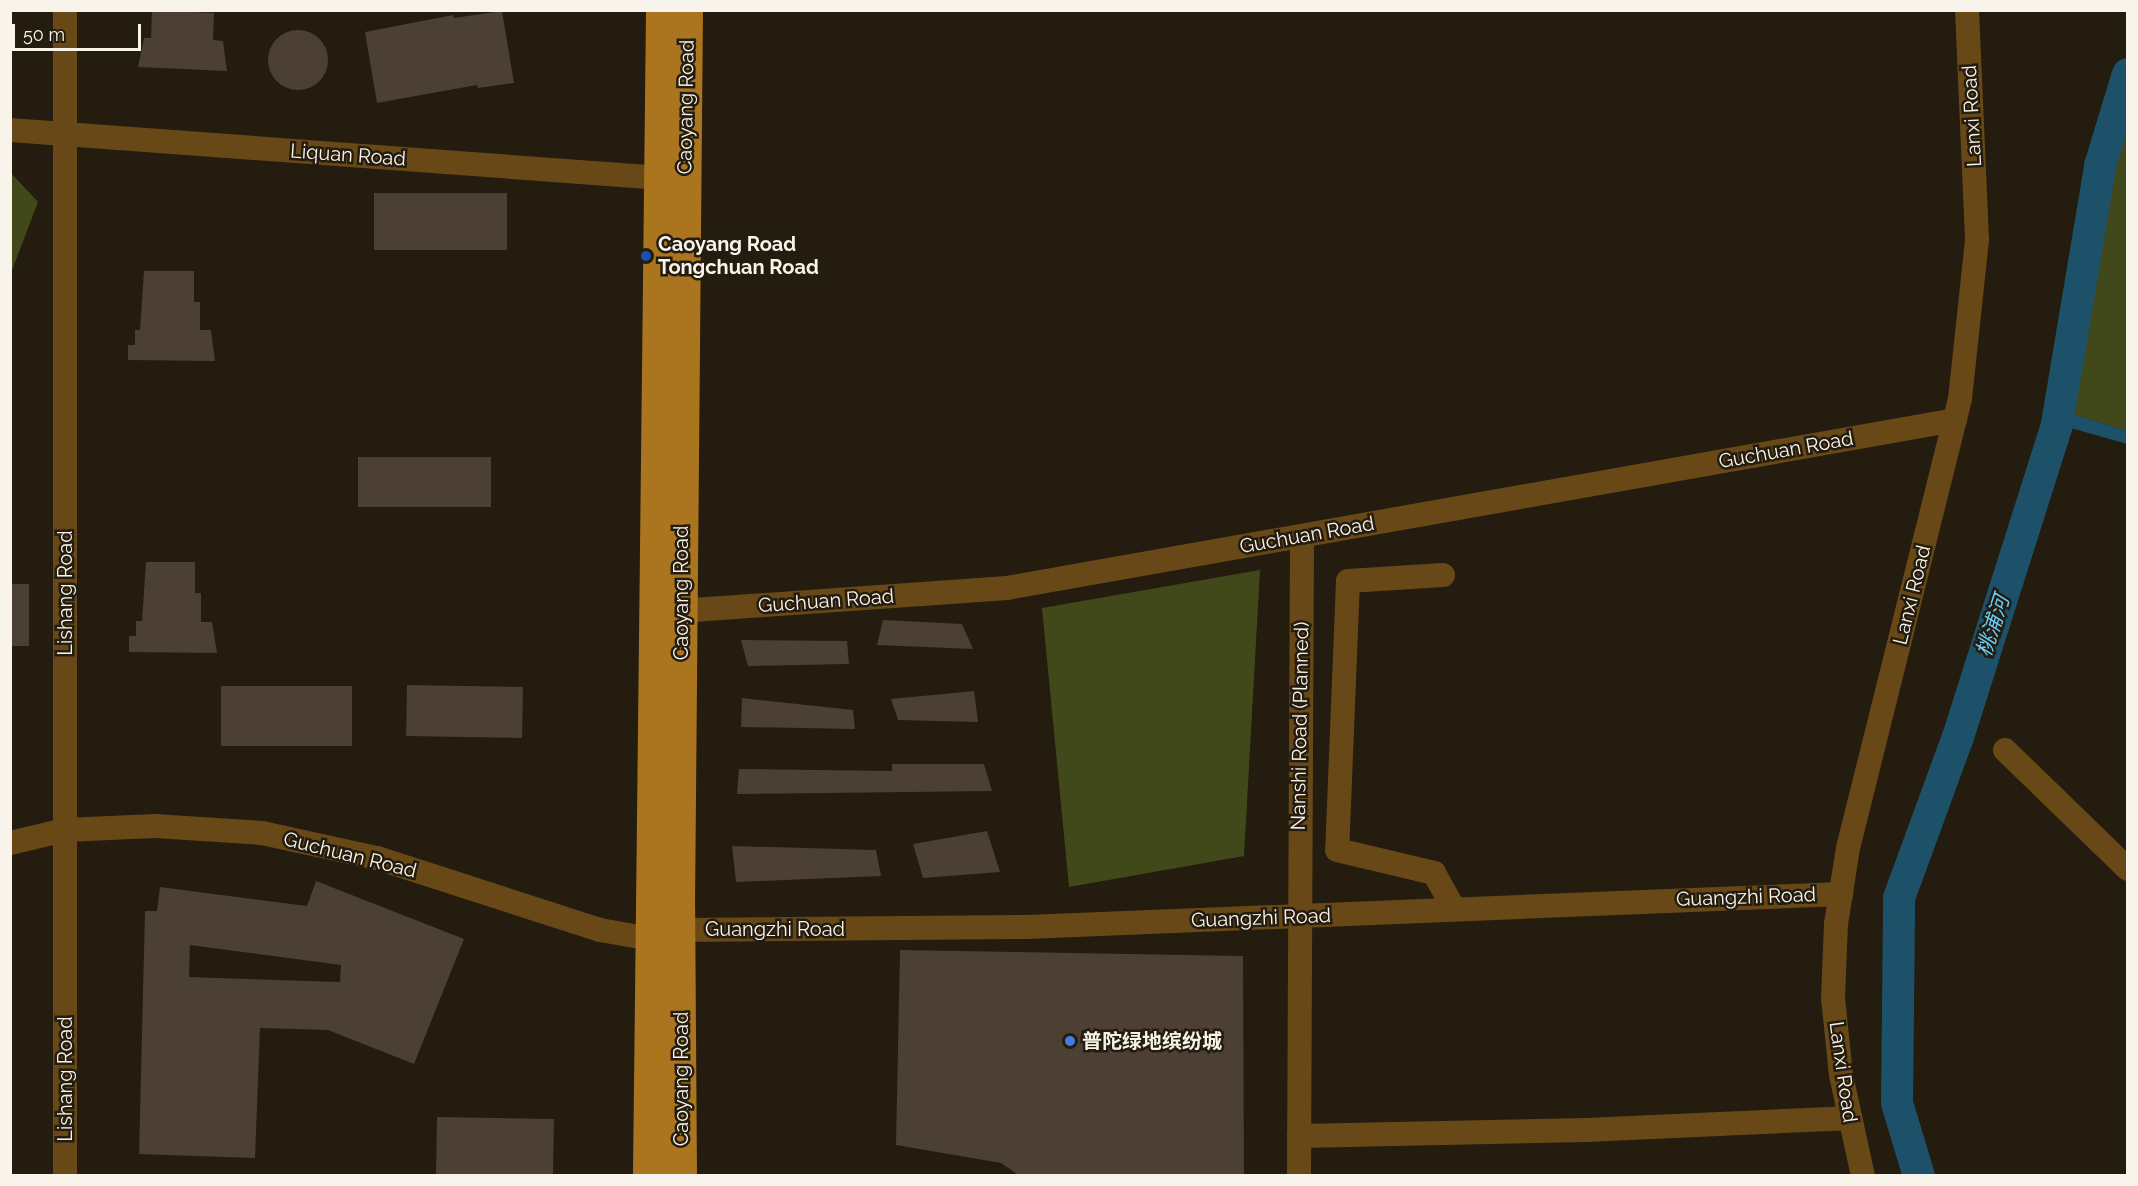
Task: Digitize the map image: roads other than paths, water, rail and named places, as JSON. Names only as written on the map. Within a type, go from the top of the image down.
[{"type":"main road","name":"Caoyang Road","points":[[662,10],[673,179]]},
{"type":"main road","name":"Caoyang Road","points":[[649,1176],[651,939],[668,612],[673,179],[687,10]]},
{"type":"main road","name":"Caoyang Road","points":[[668,612],[681,930],[681,1176]]},
{"type":"street","name":"Lishang Road","points":[[65,10],[65,1176]]},
{"type":"street","name":"Lanxi Road","points":[[1863,1176],[1848,1118],[1833,998],[1841,894],[1848,848],[1955,420],[1977,239],[1967,10]]},
{"type":"street","name":"Liquan Road","points":[[10,130],[673,179]]},
{"type":"street","name":"Guchuan Road","points":[[668,612],[1007,588],[1955,420]]},
{"type":"street","name":"Nanshi Road (Planned)","points":[[1299,1176],[1298,916],[1302,536]]},
{"type":"street","points":[[1443,575],[1348,581],[1337,850],[1434,873],[1454,909]]},
{"type":"street","points":[[2005,750],[2127,869]]},
{"type":"street","name":"Guchuan Road","points":[[10,843],[65,831],[155,826],[262,834],[377,858],[600,930],[651,939],[681,930]]},
{"type":"street","name":"Guangzhi Road","points":[[681,930],[1027,927],[1841,894]]},
{"type":"street","points":[[1299,1136],[1587,1130],[1848,1118]]},
{"type":"water","points":[[2059,410],[2127,431],[2127,444],[2057,424]]},
{"type":"waterway","name":"桃浦河","points":[[1919,1176],[1897,1103],[1899,898],[1958,737],[2057,424],[2100,166],[2128,74]]},
{"type":"place","name":"Caoyang Road Tongchuan Road","points":[[646,256]]},
{"type":"place","name":"普陀绿地缤纷城","points":[[1070,1041]]}]
